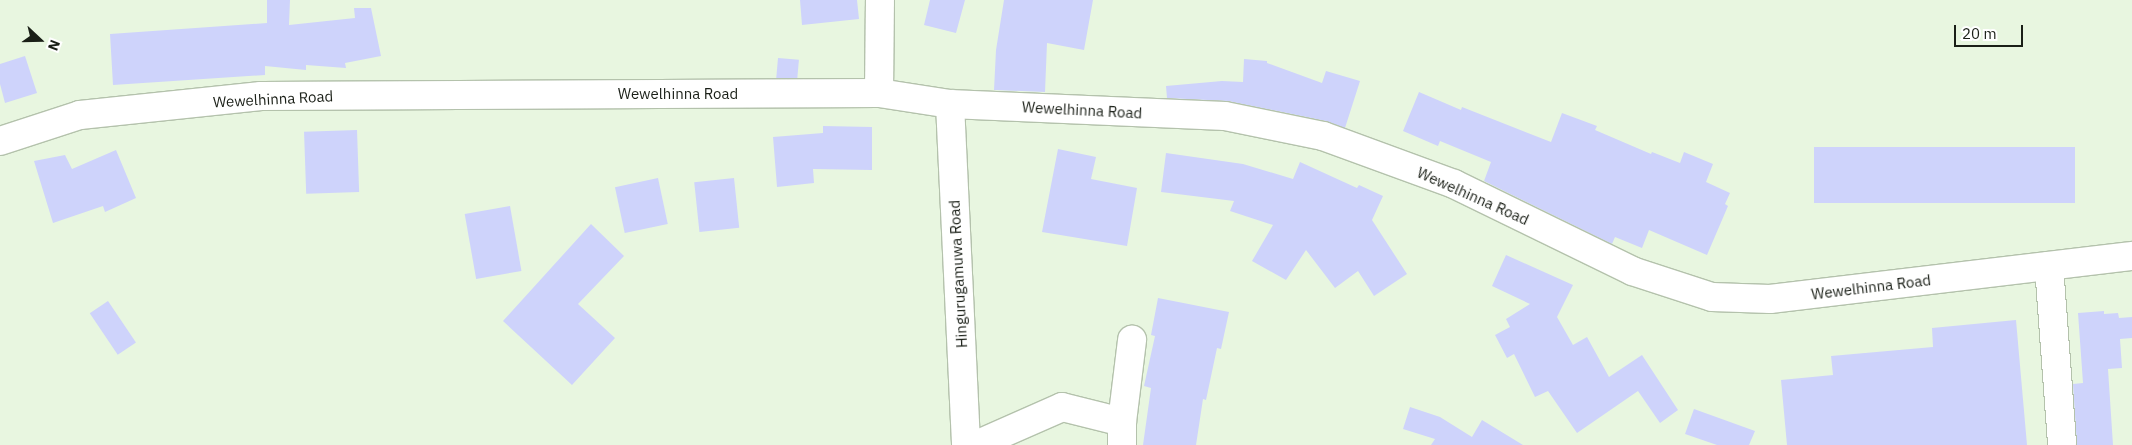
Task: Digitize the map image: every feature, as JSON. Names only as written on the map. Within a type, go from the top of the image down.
[{"type":"street","points":[[879,93],[880,0]]},
{"type":"street","name":"Wewelhinna Road","points":[[0,141],[80,115],[261,96],[879,93],[950,104],[1225,116],[1324,136],[1454,184],[1632,271],[1712,297],[1770,299],[2132,256]]},
{"type":"street","name":"Hingurugamuwa Road","points":[[950,104],[966,445]]},
{"type":"street","points":[[2048,266],[2062,445]]},
{"type":"street","points":[[976,445],[1062,407],[1122,433],[1132,340]]},
{"type":"building","points":[[267,0],[290,0],[289,25],[355,18],[354,8],[371,8],[381,56],[345,63],[346,68],[306,65],[306,70],[265,66],[265,75],[113,85],[110,34],[267,23]]},
{"type":"building","points":[[800,0],[857,0],[859,19],[802,25]]},
{"type":"building","points":[[930,0],[965,0],[956,33],[924,25]]},
{"type":"building","points":[[1004,0],[1093,0],[1084,50],[1047,43],[1045,92],[994,90],[996,50]]},
{"type":"building","points":[[25,56],[37,93],[5,103],[0,84],[0,64]]},
{"type":"building","points":[[778,58],[799,60],[797,80],[776,78]]},
{"type":"building","points":[[1244,59],[1267,61],[1267,63],[1322,83],[1326,71],[1360,81],[1345,128],[1326,121],[1228,101],[1167,98],[1166,86],[1222,81],[1243,82]]},
{"type":"building","points":[[1419,92],[1461,110],[1462,107],[1551,142],[1562,113],[1597,126],[1595,130],[1651,154],[1652,152],[1680,163],[1684,152],[1713,164],[1706,182],[1730,193],[1725,204],[1728,206],[1707,255],[1649,230],[1642,248],[1615,237],[1612,244],[1484,181],[1491,162],[1440,141],[1438,146],[1403,131]]},
{"type":"building","points":[[823,126],[872,127],[872,170],[813,169],[814,183],[777,187],[773,137],[823,133]]},
{"type":"building","points":[[357,130],[359,192],[306,194],[304,132]]},
{"type":"building","points":[[1814,147],[2075,147],[2075,203],[1814,203]]},
{"type":"building","points":[[1058,149],[1096,157],[1091,179],[1137,188],[1127,246],[1042,232]]},
{"type":"building","points":[[116,150],[136,198],[105,212],[103,206],[53,223],[34,161],[65,155],[72,169]]},
{"type":"building","points":[[1166,153],[1243,164],[1293,179],[1300,162],[1357,188],[1359,185],[1383,196],[1372,220],[1407,274],[1374,296],[1358,271],[1335,288],[1306,250],[1286,280],[1252,261],[1273,225],[1230,211],[1234,201],[1161,192]]},
{"type":"building","points":[[658,178],[668,224],[625,233],[615,187]]},
{"type":"building","points":[[734,178],[739,228],[699,232],[694,182]]},
{"type":"building","points":[[510,206],[521,271],[476,279],[465,214]]},
{"type":"building","points":[[591,224],[624,256],[578,304],[615,338],[572,385],[503,321]]},
{"type":"building","points":[[1506,255],[1573,285],[1557,317],[1573,345],[1587,337],[1609,377],[1642,355],[1678,410],[1660,423],[1638,391],[1577,433],[1548,391],[1535,397],[1514,354],[1507,358],[1495,335],[1510,327],[1506,319],[1530,304],[1492,286]]},
{"type":"building","points":[[1158,298],[1229,312],[1221,349],[1217,348],[1206,400],[1203,399],[1196,445],[1143,445],[1151,388],[1144,386],[1155,336],[1151,335]]},
{"type":"building","points":[[108,301],[136,342],[118,355],[90,313]]},
{"type":"building","points":[[2104,311],[2104,314],[2118,313],[2119,318],[2132,317],[2132,338],[2120,339],[2122,368],[2108,369],[2113,445],[2077,445],[2073,384],[2083,383],[2078,313]]},
{"type":"building","points":[[2016,320],[2027,445],[1787,445],[1781,380],[1833,375],[1831,356],[1933,347],[1932,328]]},
{"type":"building","points":[[1410,407],[1440,417],[1472,437],[1482,420],[1523,445],[1431,445],[1435,439],[1403,429]]},
{"type":"building","points":[[1694,409],[1755,431],[1749,445],[1717,445],[1685,434]]}]
